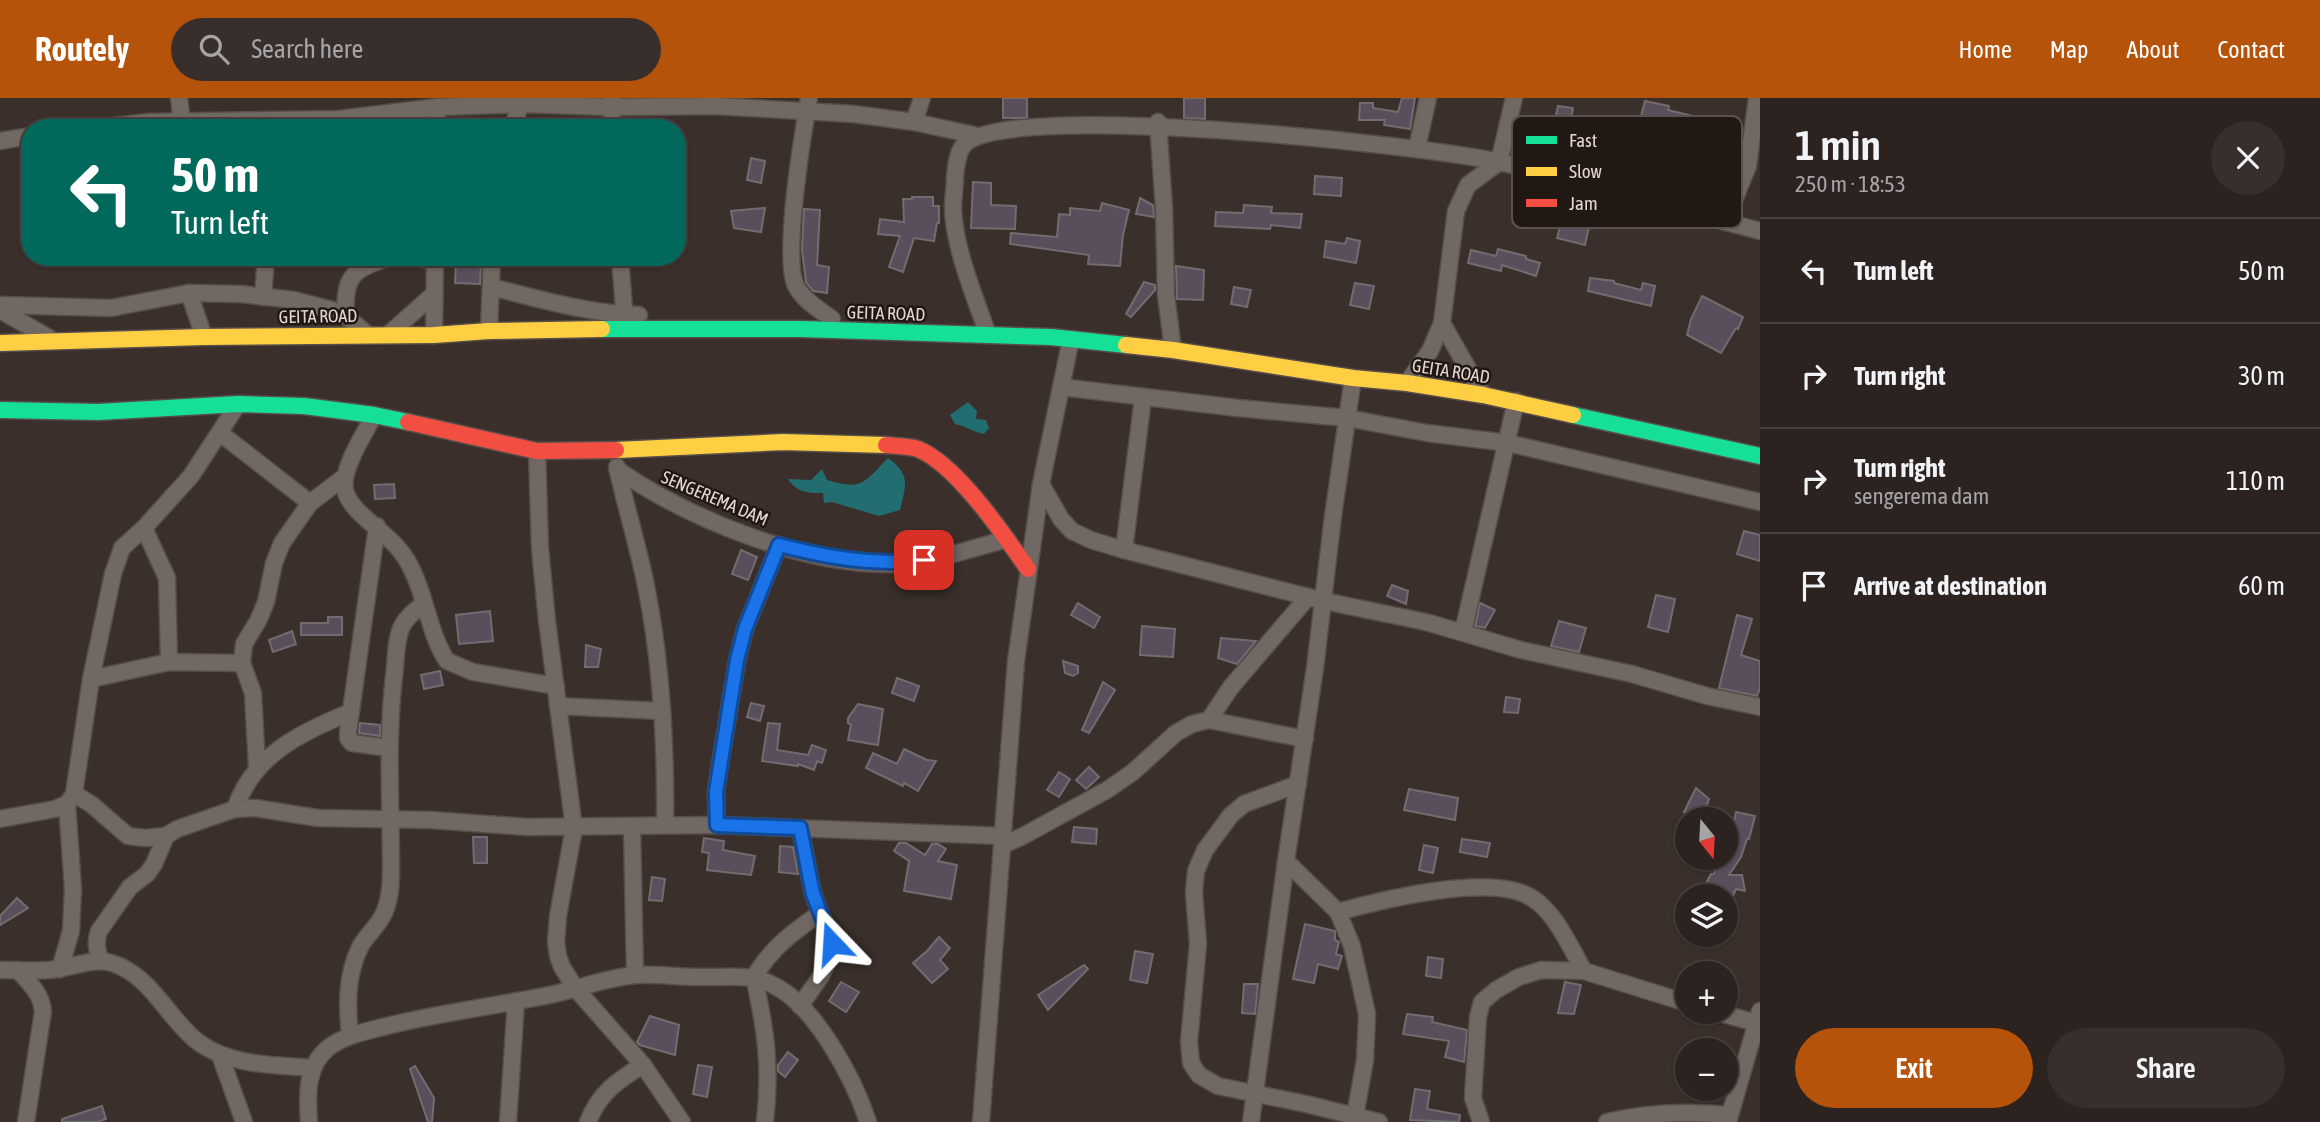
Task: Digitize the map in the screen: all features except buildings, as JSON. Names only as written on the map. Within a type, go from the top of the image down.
[{"type":"main road","name":"GEITA ROAD","points":[[0,343],[204,337],[434,335],[625,322],[801,329],[986,330],[1173,350],[1483,395],[1760,456]]},
{"type":"main road","points":[[0,410],[98,412],[238,404],[304,406],[374,415],[537,451],[783,442],[870,443],[918,449],[952,472],[1028,569]]},
{"type":"street","points":[[179,98],[182,119]]},
{"type":"street","points":[[914,122],[922,98]]},
{"type":"street","points":[[1417,148],[1428,98]]},
{"type":"street","points":[[1407,383],[1430,351],[1442,323],[1456,211],[1461,197],[1468,185],[1499,162],[1514,98]]},
{"type":"street","points":[[1742,181],[1748,166],[1757,98]]},
{"type":"street","points":[[358,119],[426,105],[522,101],[715,106],[808,105],[914,122],[974,135]]},
{"type":"street","points":[[515,119],[522,101]]},
{"type":"street","points":[[808,105],[790,263],[796,288],[832,319]]},
{"type":"street","points":[[1158,122],[1166,295],[1173,350]]},
{"type":"street","points":[[491,287],[625,322],[832,319],[986,330],[959,244],[953,209],[956,167],[962,146],[974,135],[992,130],[1062,123],[1158,122],[1417,148],[1512,165]]},
{"type":"street","points":[[0,141],[21,138]]},
{"type":"street","points":[[1742,226],[1760,231]]},
{"type":"street","points":[[263,297],[265,266]]},
{"type":"street","points":[[346,316],[344,295],[353,266]]},
{"type":"street","points":[[434,335],[435,266]]},
{"type":"street","points":[[489,331],[492,266]]},
{"type":"street","points":[[621,266],[625,322]]},
{"type":"street","points":[[190,293],[204,337]]},
{"type":"street","points":[[0,307],[111,308],[190,293],[263,297],[313,304],[346,316],[368,335]]},
{"type":"street","points":[[387,336],[434,294]]},
{"type":"street","points":[[0,307],[53,341]]},
{"type":"street","points":[[1442,323],[1483,395]]},
{"type":"street","points":[[981,1122],[1016,661],[1041,484],[1072,339]]},
{"type":"street","points":[[1251,1122],[1305,739],[1316,599],[1333,516],[1353,378]]},
{"type":"street","points":[[1061,387],[1347,418],[1427,433],[1508,443],[1760,502]]},
{"type":"street","points":[[1124,550],[1143,398]]},
{"type":"street","points":[[1463,632],[1516,401]]},
{"type":"street","points":[[60,969],[71,931],[74,890],[70,799],[113,574],[122,548],[191,476],[238,404]]},
{"type":"street","points":[[257,768],[253,693],[242,663],[244,644],[266,602],[274,563],[282,543],[310,503],[343,478],[374,415]]},
{"type":"street","points":[[220,433],[310,503]]},
{"type":"street","points":[[614,450],[647,592],[659,662],[666,771],[665,825]]},
{"type":"street","points":[[537,451],[540,548],[574,828],[556,942],[562,967],[576,989],[643,1065],[682,1122]]},
{"type":"street","name":"SENGEREMA DAM","points":[[618,470],[645,488],[746,536],[848,560],[892,564],[924,560],[1007,539]]},
{"type":"street","points":[[343,478],[345,492],[352,505],[400,549],[412,570],[437,641],[447,661],[473,672],[556,686]]},
{"type":"street","points":[[1041,484],[1061,519],[1072,531],[1091,540],[1316,599],[1463,632],[1521,650],[1632,674],[1707,696],[1760,707]]},
{"type":"street","points":[[377,526],[348,738],[352,743],[389,748]]},
{"type":"street","points":[[144,528],[167,578],[169,662]]},
{"type":"street","points":[[717,825],[716,792],[737,660],[745,629],[779,545]]},
{"type":"street","points":[[1209,720],[1247,668],[1316,599]]},
{"type":"street","points":[[350,1036],[348,987],[354,963],[361,946],[388,905],[391,870],[389,748],[398,640],[402,626],[424,604]]},
{"type":"street","points":[[91,679],[169,662],[242,663]]},
{"type":"street","points":[[558,705],[662,711]]},
{"type":"street","points":[[235,809],[239,797],[257,768],[299,734],[351,712]]},
{"type":"street","points":[[0,819],[70,799],[91,804],[128,836],[145,838],[166,836],[177,829],[235,809],[255,808],[318,818],[574,828],[717,825],[1003,840],[1023,836],[1107,790],[1133,772],[1176,733],[1192,724],[1209,720],[1305,739]]},
{"type":"street","points":[[1298,784],[1244,804],[1231,815],[1205,850],[1196,871],[1194,892],[1198,944],[1189,1042],[1191,1063],[1199,1075],[1218,1086],[1379,1122]]},
{"type":"street","points":[[632,827],[635,975]]},
{"type":"street","points":[[800,828],[813,894],[832,943],[821,976],[800,1006]]},
{"type":"street","points":[[804,848],[822,829]]},
{"type":"street","points":[[100,960],[96,939],[99,931],[130,887],[147,874],[166,836]]},
{"type":"street","points":[[1286,861],[1338,912],[1352,946],[1367,1014],[1365,1060],[1355,1116]]},
{"type":"street","points":[[1338,912],[1461,888],[1492,887],[1513,891],[1530,896],[1542,906],[1584,971]]},
{"type":"street","points":[[765,1122],[769,1076],[767,1041],[754,978],[777,945],[820,913]]},
{"type":"street","points":[[0,970],[60,969],[100,960],[124,968],[140,978],[198,1041],[220,1055],[246,1061],[312,1068]]},
{"type":"street","points":[[18,970],[36,990],[43,1012],[26,1122]]},
{"type":"street","points":[[1481,1122],[1473,1098],[1478,1017],[1482,1002],[1496,989],[1519,977],[1541,970],[1584,971],[1675,999]]},
{"type":"street","points":[[309,1122],[308,1086],[312,1068],[327,1049],[350,1036],[443,1012],[516,1001],[635,975],[754,978],[784,991],[800,1006],[836,1051],[868,1122]]},
{"type":"street","points":[[508,1122],[516,1001]]},
{"type":"street","points":[[1738,1016],[1758,1019],[1738,1086]]},
{"type":"street","points":[[220,1055],[244,1122]]},
{"type":"street","points":[[588,1122],[604,1093],[618,1080],[643,1065]]},
{"type":"street","points":[[1706,1117],[1723,1101]]},
{"type":"street","points":[[1607,1122],[1657,1113],[1729,1119],[1734,1101]]},
{"type":"water","points":[[968,402],[977,411],[976,419],[986,420],[989,428],[984,434],[955,424],[950,415]]},
{"type":"water","points":[[888,458],[903,475],[904,494],[900,510],[879,516],[832,502],[824,503],[823,493],[799,490],[788,479],[811,480],[822,469],[827,480],[856,484],[868,478]]},
{"type":"traffic: fast","points":[[602,329],[801,329],[1051,337],[1126,345]]},
{"type":"traffic: fast","points":[[0,410],[98,412],[238,404],[304,406],[408,422]]},
{"type":"traffic: fast","points":[[1573,415],[1760,456]]},
{"type":"traffic: slow","points":[[0,343],[602,329]]},
{"type":"traffic: slow","points":[[1126,345],[1353,378],[1407,383],[1483,395],[1573,415]]},
{"type":"traffic: slow","points":[[616,450],[783,442],[886,445]]},
{"type":"traffic: jam","points":[[408,422],[537,451],[616,450]]},
{"type":"traffic: jam","points":[[886,445],[918,449],[948,470],[979,502],[1028,569]]},
{"type":"route","points":[[832,943],[813,894],[800,828],[717,825],[716,792],[737,660],[759,589],[779,545],[848,560],[892,564],[924,560]]}]
